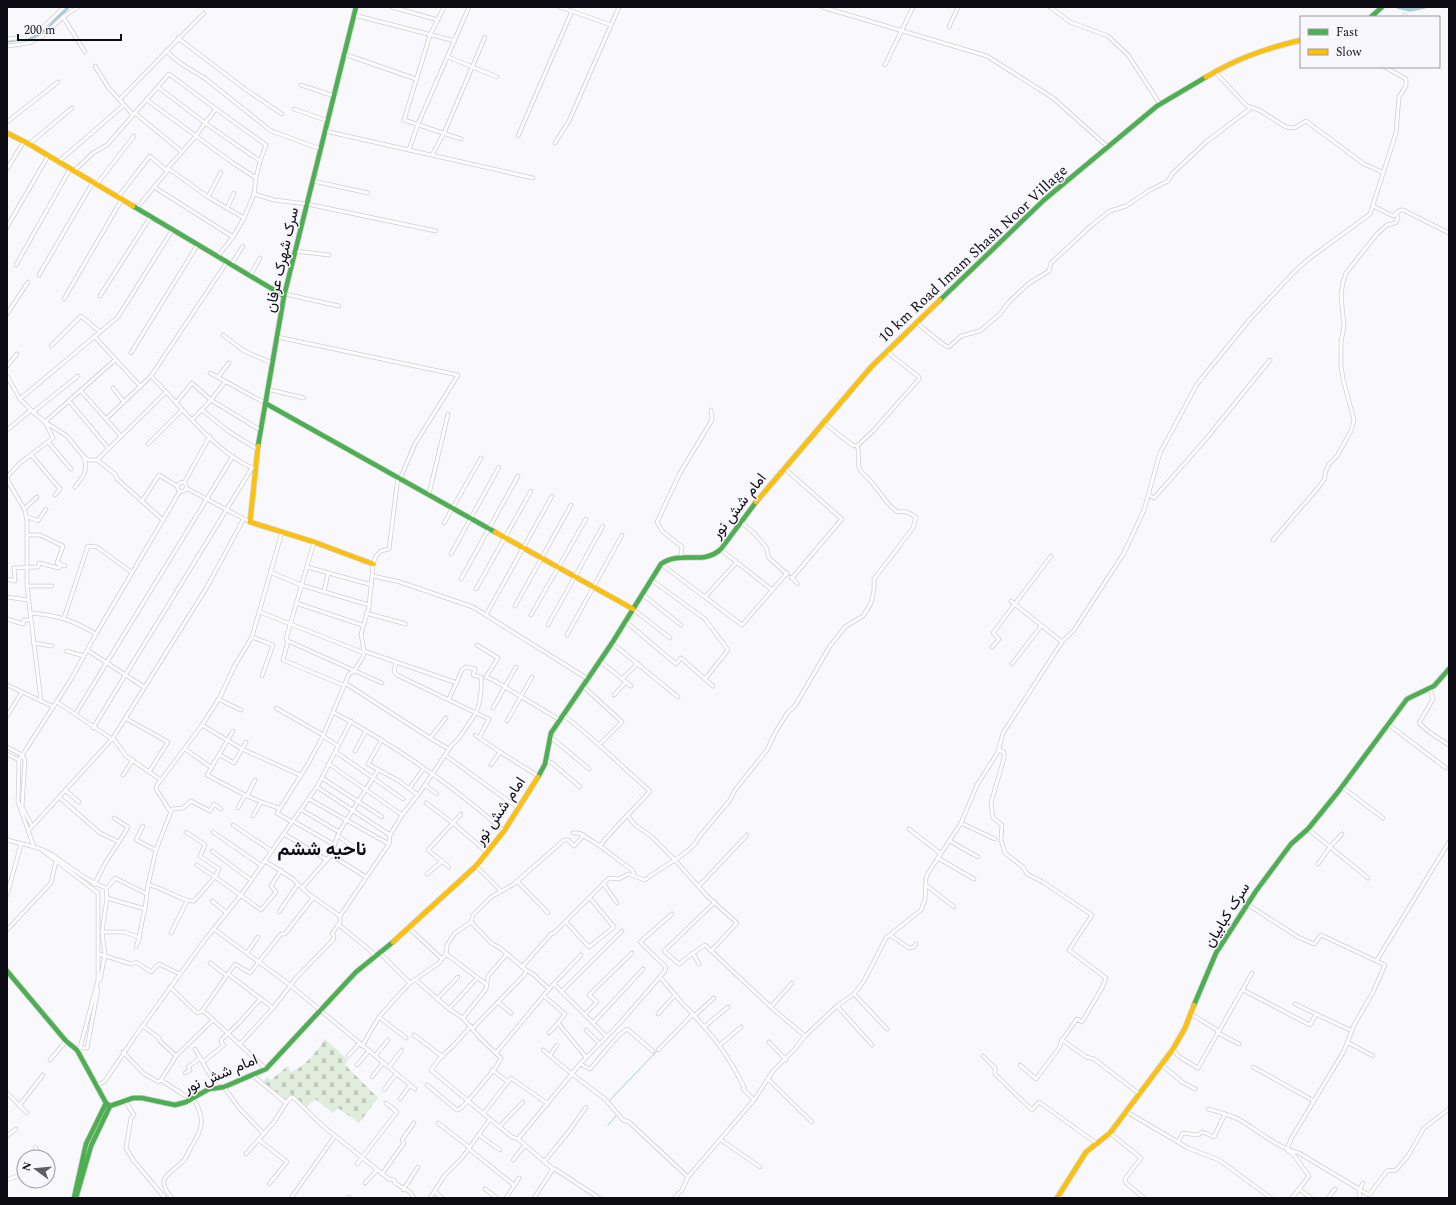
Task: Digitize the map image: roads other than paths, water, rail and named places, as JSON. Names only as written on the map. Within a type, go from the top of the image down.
[{"type":"street","points":[[7,39],[27,37],[39,31],[64,7]]},
{"type":"street","points":[[7,46],[29,43],[43,36],[63,17],[78,7]]},
{"type":"street","name":"سرک شهرک عرفان","points":[[250,522],[254,468],[264,403],[284,295],[356,7]]},
{"type":"street","points":[[392,7],[438,20]]},
{"type":"street","points":[[444,7],[430,35],[404,120],[461,139]]},
{"type":"street","points":[[409,150],[418,124],[469,7]]},
{"type":"street","points":[[560,7],[570,9],[611,25]]},
{"type":"street","points":[[555,143],[569,121],[619,7]]},
{"type":"street","points":[[822,7],[987,56],[1053,98],[1108,147]]},
{"type":"street","points":[[885,65],[913,7]]},
{"type":"street","points":[[949,27],[958,7]]},
{"type":"street","points":[[1050,7],[1056,8],[1070,22],[1108,36],[1128,55],[1160,104]]},
{"type":"street","points":[[1372,16],[1382,7]]},
{"type":"street","points":[[518,136],[570,9]]},
{"type":"street","points":[[120,99],[204,13]]},
{"type":"street","points":[[354,15],[455,41]]},
{"type":"street","points":[[63,17],[84,52]]},
{"type":"street","points":[[432,155],[444,133],[485,37]]},
{"type":"street","points":[[178,38],[245,89],[282,114]]},
{"type":"street","name":"10 km Road Imam Shash Noor Village","points":[[822,423],[871,367],[1044,200],[1160,104],[1230,63],[1264,49],[1300,40]]},
{"type":"street","points":[[166,51],[180,63],[206,79],[271,131],[321,149]]},
{"type":"street","points":[[344,54],[416,79]]},
{"type":"street","points":[[448,56],[497,77]]},
{"type":"street","points":[[95,66],[108,87],[124,105],[182,152]]},
{"type":"street","points":[[674,1198],[682,1190],[688,1176],[721,1140],[754,1100],[768,1079],[786,1060],[805,1036],[837,1006],[854,994],[890,935],[921,910],[925,900],[928,873],[961,823],[977,786],[998,750],[1002,733],[1062,642],[1074,630],[1124,552],[1144,510],[1160,453],[1197,384],[1251,318],[1297,269],[1370,214],[1382,172],[1396,133],[1399,97],[1406,86],[1406,79],[1388,68]]},
{"type":"street","points":[[1214,72],[1234,94],[1251,108],[1259,110],[1286,127],[1294,128],[1306,121],[1364,164],[1382,172]]},
{"type":"street","points":[[16,265],[72,170],[93,153],[107,145],[169,74],[266,145],[260,161],[254,194],[244,218],[233,237],[218,256]]},
{"type":"street","points":[[7,122],[58,82]]},
{"type":"street","points":[[301,85],[334,96]]},
{"type":"street","points":[[158,87],[205,123],[260,161]]},
{"type":"street","points":[[147,100],[256,178]]},
{"type":"street","points":[[58,162],[124,105]]},
{"type":"street","points":[[29,144],[72,108]]},
{"type":"street","points":[[917,323],[930,332],[945,347],[949,347],[961,336],[980,331],[1000,314],[1009,302],[1028,284],[1049,271],[1051,263],[1092,225],[1110,211],[1126,206],[1150,190],[1168,181],[1172,174],[1206,142],[1251,108]]},
{"type":"street","points":[[137,208],[196,136],[216,109]]},
{"type":"street","points":[[294,109],[328,121]]},
{"type":"street","points":[[325,131],[533,178]]},
{"type":"street","points":[[7,133],[24,141],[173,229],[229,264],[284,295],[340,306]]},
{"type":"street","points":[[39,275],[95,183],[134,136]]},
{"type":"street","points":[[7,170],[24,141]]},
{"type":"street","points":[[7,227],[48,156]]},
{"type":"street","points":[[64,299],[120,198],[150,156],[166,170],[169,169],[208,197],[244,218]]},
{"type":"street","points":[[208,197],[221,172]]},
{"type":"street","points":[[313,181],[368,193]]},
{"type":"street","points":[[154,187],[233,237]]},
{"type":"street","points":[[227,208],[234,193]]},
{"type":"street","points":[[254,194],[274,200],[307,204],[436,231]]},
{"type":"street","points":[[1373,206],[1390,215],[1396,214],[1400,210],[1404,210],[1449,233]]},
{"type":"street","points":[[1273,540],[1318,488],[1325,478],[1329,464],[1337,456],[1351,431],[1354,420],[1341,366],[1341,342],[1344,326],[1341,295],[1342,289],[1346,273],[1377,234],[1387,225],[1395,223],[1398,218],[1396,214]]},
{"type":"street","points":[[100,296],[151,216]]},
{"type":"street","points":[[20,399],[118,317],[173,229]]},
{"type":"street","points":[[131,353],[198,244]]},
{"type":"street","points":[[106,419],[151,376],[243,246]]},
{"type":"street","points":[[296,250],[329,254]]},
{"type":"street","points":[[250,276],[260,258]]},
{"type":"street","points":[[7,314],[28,282]]},
{"type":"street","points":[[51,346],[81,316],[100,332]]},
{"type":"street","points":[[223,335],[244,351],[272,363]]},
{"type":"street","points":[[94,336],[141,387]]},
{"type":"street","points":[[276,337],[458,375],[415,444],[399,478],[389,549],[381,551],[376,556],[373,564],[369,604],[362,625],[361,634],[364,652],[354,671],[349,674],[344,684],[323,735],[277,813],[333,844]]},
{"type":"street","points":[[857,446],[874,430],[919,379],[919,377],[887,352]]},
{"type":"street","points":[[7,366],[17,354]]},
{"type":"street","points":[[45,422],[115,360]]},
{"type":"street","points":[[1149,495],[1154,498],[1206,440],[1270,360]]},
{"type":"street","points":[[218,377],[229,363]]},
{"type":"street","points":[[210,373],[576,575],[633,609],[670,638]]},
{"type":"street","points":[[7,376],[20,399],[32,411],[45,422],[67,436],[84,457],[88,460],[97,460],[114,474],[163,520]]},
{"type":"street","points":[[7,430],[78,376]]},
{"type":"street","points":[[93,728],[226,510],[254,468],[233,456],[192,420],[151,376]]},
{"type":"street","points":[[192,420],[211,400],[225,382]]},
{"type":"street","points":[[176,403],[192,383],[211,400],[260,430]]},
{"type":"street","points":[[113,388],[124,402]]},
{"type":"street","points":[[267,389],[304,398]]},
{"type":"street","points":[[81,390],[121,436]]},
{"type":"street","points":[[97,460],[166,392]]},
{"type":"street","points":[[69,400],[109,449]]},
{"type":"street","points":[[148,444],[182,410]]},
{"type":"street","points":[[202,410],[228,431],[257,450]]},
{"type":"street","points":[[681,556],[682,548],[662,531],[657,522],[680,473],[712,420],[711,410]]},
{"type":"street","points":[[429,494],[448,414]]},
{"type":"street","points":[[41,701],[28,600],[26,567],[28,535],[26,516],[24,509],[9,484],[7,477],[8,473],[49,443],[53,438],[45,422]]},
{"type":"street","points":[[822,423],[852,445],[857,446]]},
{"type":"street","name":"امام شش نور","points":[[108,1104],[126,1101],[133,1098],[142,1098],[175,1105],[217,1087],[224,1087],[252,1076],[266,1069],[322,1011],[356,972],[409,928],[488,853],[504,832],[538,776],[546,760],[550,739],[560,720],[612,643],[650,579],[661,564],[671,557],[681,556],[706,558],[714,556],[822,423]]},
{"type":"street","points":[[184,483],[210,436]]},
{"type":"street","points":[[49,443],[71,469]]},
{"type":"street","points":[[573,833],[584,835],[632,870],[634,874],[645,880],[674,859],[690,851],[697,843],[699,837],[730,800],[735,790],[767,750],[775,733],[788,712],[795,706],[830,646],[845,627],[863,616],[871,603],[874,590],[874,579],[913,528],[916,517],[910,513],[904,511],[898,512],[893,509],[883,499],[874,484],[863,474],[859,468],[859,453],[857,446]]},
{"type":"street","points":[[32,456],[60,489],[55,496]]},
{"type":"street","points":[[76,714],[233,456]]},
{"type":"street","points":[[75,487],[85,473],[86,467],[84,457]]},
{"type":"street","points":[[444,523],[454,508],[480,458]]},
{"type":"street","points":[[451,554],[499,467]]},
{"type":"street","points":[[784,468],[842,519],[792,578]]},
{"type":"street","points":[[142,501],[159,475],[177,486],[180,491]]},
{"type":"street","points":[[461,579],[518,476]]},
{"type":"street","points":[[177,486],[180,482],[184,483]]},
{"type":"street","points":[[184,483],[186,488],[243,520],[314,542],[373,564]]},
{"type":"street","points":[[34,847],[18,802],[19,760],[57,702],[131,572],[180,491],[186,488]]},
{"type":"street","points":[[476,589],[531,491]]},
{"type":"street","points":[[486,615],[552,496]]},
{"type":"street","points":[[24,509],[37,497]]},
{"type":"street","points":[[515,606],[571,506]]},
{"type":"street","points":[[26,516],[38,521],[46,509]]},
{"type":"street","points":[[531,615],[586,519]]},
{"type":"street","points":[[29,830],[66,791],[112,738],[207,587],[243,520]]},
{"type":"street","points":[[741,522],[754,533],[766,547],[769,558],[798,584]]},
{"type":"street","points":[[548,625],[604,526]]},
{"type":"street","points":[[170,811],[156,789],[157,785],[202,725],[252,637],[282,532]]},
{"type":"street","points":[[28,535],[40,535],[63,546],[58,563],[65,566]]},
{"type":"street","points":[[567,635],[622,535]]},
{"type":"street","points":[[314,542],[286,639],[288,641],[282,660],[344,684],[449,749]]},
{"type":"street","points":[[64,618],[88,546],[96,547],[131,572]]},
{"type":"street","points":[[720,549],[772,590]]},
{"type":"street","points":[[992,647],[998,638],[993,633],[1052,556]]},
{"type":"street","points":[[7,579],[15,581],[14,568],[38,567],[39,563],[60,568],[61,564]]},
{"type":"street","points":[[705,597],[736,563]]},
{"type":"street","points":[[661,564],[742,625],[787,573]]},
{"type":"street","points":[[307,568],[372,585]]},
{"type":"street","points":[[270,572],[301,585],[369,604]]},
{"type":"street","points":[[324,592],[328,573]]},
{"type":"street","points":[[373,576],[407,584],[472,607],[588,679]]},
{"type":"street","points":[[650,579],[705,619],[728,650],[705,679]]},
{"type":"street","points":[[27,586],[52,586]]},
{"type":"street","points":[[642,594],[681,625]]},
{"type":"street","points":[[7,598],[28,600]]},
{"type":"street","points":[[1011,601],[1062,642]]},
{"type":"street","points":[[296,603],[362,625]]},
{"type":"street","points":[[260,612],[364,652],[457,683]]},
{"type":"street","points":[[366,613],[406,624]]},
{"type":"street","points":[[30,614],[53,615],[64,618],[77,622],[96,634]]},
{"type":"street","points":[[7,620],[23,624],[24,620],[31,620]]},
{"type":"street","points":[[625,621],[676,664],[681,658],[713,686]]},
{"type":"street","points":[[1012,664],[1041,626]]},
{"type":"street","points":[[252,637],[273,645],[262,676]]},
{"type":"street","points":[[288,641],[354,671],[361,672],[382,683]]},
{"type":"street","points":[[33,642],[52,646]]},
{"type":"street","points":[[612,643],[678,697]]},
{"type":"street","points":[[477,645],[498,658],[486,678],[521,696],[560,720]]},
{"type":"street","points":[[87,650],[144,687]]},
{"type":"street","points":[[66,651],[84,656]]},
{"type":"street","points":[[600,661],[632,686]]},
{"type":"street","points":[[396,662],[394,671],[397,675],[489,719],[479,738]]},
{"type":"street","points":[[622,679],[638,663]]},
{"type":"street","points":[[240,1044],[273,1008],[290,985],[333,940],[332,932],[339,925],[341,920],[340,916],[389,844],[390,835],[402,815],[418,796],[449,749],[459,738],[476,713],[481,702],[481,677],[473,675],[475,669],[466,667],[462,670],[449,699]]},
{"type":"street","points":[[493,708],[516,667]]},
{"type":"street","name":"سرک کبابیان","points":[[1059,1197],[1086,1152],[1110,1133],[1141,1095],[1173,1049],[1191,1014],[1216,954],[1247,904],[1291,844],[1308,829],[1411,696],[1440,682],[1449,669]]},
{"type":"street","points":[[507,721],[532,677]]},
{"type":"street","points":[[614,695],[626,682]]},
{"type":"street","points":[[7,685],[54,707]]},
{"type":"street","points":[[583,686],[622,722],[599,745]]},
{"type":"street","points":[[1430,688],[1433,698],[1419,723],[1429,732],[1449,745]]},
{"type":"street","points":[[7,716],[22,692]]},
{"type":"street","points":[[218,699],[241,710]]},
{"type":"street","points":[[57,702],[76,714],[93,728],[112,738],[126,756],[161,780]]},
{"type":"street","points":[[276,708],[323,735],[338,746]]},
{"type":"street","points":[[333,712],[351,721],[424,768],[475,806],[504,832]]},
{"type":"street","points":[[563,715],[650,791],[628,816],[615,826],[600,846]]},
{"type":"street","points":[[125,718],[168,742],[149,772]]},
{"type":"street","points":[[430,738],[446,718]]},
{"type":"street","points":[[97,1086],[105,1081],[123,1052],[170,987],[241,896],[292,822],[302,810],[322,778],[351,721]]},
{"type":"street","points":[[202,725],[242,749],[300,775]]},
{"type":"street","points":[[1388,725],[1446,768]]},
{"type":"street","points":[[233,731],[207,775],[246,796],[279,808]]},
{"type":"street","points":[[355,751],[366,731]]},
{"type":"street","points":[[475,735],[538,776]]},
{"type":"street","points":[[550,739],[553,739],[589,769]]},
{"type":"street","points":[[381,741],[368,764],[399,781],[418,796]]},
{"type":"street","points":[[220,755],[234,763],[246,742]]},
{"type":"street","points":[[7,747],[22,755],[25,760],[22,807],[32,826]]},
{"type":"street","points":[[185,749],[212,768]]},
{"type":"street","points":[[998,750],[1004,752],[1004,758],[991,803],[993,818],[1002,825],[1001,840],[1005,852],[1023,867],[1026,874],[1043,882],[1092,915],[1068,950],[1106,978],[1082,1022],[1077,1019],[1062,1040],[1059,1048],[1036,1079],[1020,1065]]},
{"type":"street","points":[[336,752],[402,799]]},
{"type":"street","points":[[491,765],[500,752]]},
{"type":"street","points":[[7,754],[19,760]]},
{"type":"street","points":[[445,755],[518,808]]},
{"type":"street","points":[[122,775],[133,760]]},
{"type":"street","points":[[546,760],[552,762],[580,787]]},
{"type":"street","points":[[329,764],[402,815]]},
{"type":"street","points":[[409,789],[424,768]]},
{"type":"street","points":[[302,888],[331,855],[333,844],[346,819],[378,770]]},
{"type":"street","points":[[322,778],[382,817]]},
{"type":"street","points":[[238,808],[255,780]]},
{"type":"street","points":[[425,785],[437,794]]},
{"type":"street","points":[[317,787],[390,835]]},
{"type":"street","points":[[1342,787],[1383,818]]},
{"type":"street","points":[[66,791],[79,802]]},
{"type":"street","points":[[59,797],[100,833],[119,842]]},
{"type":"street","points":[[309,799],[389,844]]},
{"type":"street","points":[[136,947],[140,938],[140,928],[145,910],[148,885],[156,850],[170,811],[172,809],[183,808],[191,801],[210,812],[214,804],[221,809]]},
{"type":"street","points":[[253,816],[260,802]]},
{"type":"street","points":[[426,803],[488,853]]},
{"type":"street","points":[[302,810],[339,832]]},
{"type":"street","points":[[449,867],[428,850],[453,824],[460,814]]},
{"type":"street","points":[[628,816],[635,825],[651,836],[737,923],[711,951]]},
{"type":"street","points":[[93,886],[107,860],[128,827],[114,818]]},
{"type":"street","points":[[961,823],[995,839]]},
{"type":"street","points":[[233,825],[272,851]]},
{"type":"street","points":[[143,826],[136,840],[156,850]]},
{"type":"street","points":[[909,829],[940,853]]},
{"type":"street","points":[[1308,829],[1368,878]]},
{"type":"street","points":[[148,885],[162,888],[187,901],[194,901],[214,877],[219,869],[200,856],[205,845],[186,832]]},
{"type":"street","points":[[213,832],[262,866]]},
{"type":"street","points":[[284,834],[327,860]]},
{"type":"street","points":[[1318,864],[1330,847],[1342,834]]},
{"type":"street","points":[[348,1056],[361,1045],[379,1017],[410,983],[439,963],[446,954],[447,945],[455,933],[471,922],[474,915],[491,897],[517,881],[564,840],[568,840],[574,846],[584,835]]},
{"type":"street","points":[[699,886],[747,835]]},
{"type":"street","points":[[338,836],[358,850]]},
{"type":"street","points":[[7,840],[34,847],[52,854],[56,860],[51,883],[7,930]]},
{"type":"street","points":[[950,841],[978,857]]},
{"type":"street","points":[[1378,960],[1449,842]]},
{"type":"street","points":[[7,895],[21,844]]},
{"type":"street","points":[[42,850],[93,886],[98,893],[98,980],[79,1049]]},
{"type":"street","points":[[212,851],[251,880]]},
{"type":"street","points":[[331,855],[366,877]]},
{"type":"street","points":[[938,858],[974,879]]},
{"type":"street","points":[[265,861],[281,870],[314,898],[340,916]]},
{"type":"street","points":[[427,874],[441,862]]},
{"type":"street","points":[[197,865],[263,910],[276,892],[270,886],[281,870]]},
{"type":"street","points":[[476,866],[501,891]]},
{"type":"street","points":[[522,967],[551,934],[566,922],[609,878],[619,879],[628,874],[634,874]]},
{"type":"street","points":[[106,888],[115,878],[147,894]]},
{"type":"street","points":[[517,881],[548,913]]},
{"type":"street","points":[[603,883],[612,893],[617,903]]},
{"type":"street","points":[[279,912],[298,884]]},
{"type":"street","points":[[926,885],[954,907]]},
{"type":"street","points":[[93,886],[106,888]]},
{"type":"street","points":[[79,1049],[87,1048],[105,955],[102,932],[107,898],[106,888]]},
{"type":"street","points":[[107,898],[145,910]]},
{"type":"street","points":[[170,987],[197,1013],[202,1011],[235,964],[250,972],[282,934],[285,934],[314,898]]},
{"type":"street","points":[[566,922],[589,947],[614,926],[590,898]]},
{"type":"street","points":[[171,933],[187,901]]},
{"type":"street","points":[[212,901],[227,913]]},
{"type":"street","points":[[715,902],[664,951],[679,964],[703,945],[805,1036]]},
{"type":"street","points":[[1247,904],[1298,937],[1314,944],[1321,935],[1378,960],[1385,965],[1348,1042],[1291,1139],[1287,1150]]},
{"type":"street","points":[[518,1138],[586,1057],[620,1023],[660,976],[666,967],[640,942],[672,914]]},
{"type":"street","points":[[471,922],[491,943],[526,970],[534,974],[549,990]]},
{"type":"street","points":[[339,925],[372,952],[374,956]]},
{"type":"street","points":[[409,928],[442,959]]},
{"type":"street","points":[[214,929],[290,985],[368,1052],[375,1056],[414,1089]]},
{"type":"street","points":[[561,992],[622,931]]},
{"type":"street","points":[[102,932],[124,932],[140,938]]},
{"type":"street","points":[[890,935],[909,948],[914,947],[916,944]]},
{"type":"street","points":[[247,953],[258,937]]},
{"type":"street","points":[[379,952],[410,983]]},
{"type":"street","points":[[693,953],[699,964]]},
{"type":"street","points":[[99,954],[131,964],[136,962],[151,972],[159,964],[180,974]]},
{"type":"street","points":[[446,954],[486,984]]},
{"type":"street","points":[[463,1018],[486,989],[488,976],[507,954]]},
{"type":"street","points":[[585,1014],[598,1002],[589,995],[632,954]]},
{"type":"street","points":[[496,1052],[581,955]]},
{"type":"street","points":[[210,963],[226,975],[228,974],[273,1008]]},
{"type":"street","points":[[594,1022],[643,969]]},
{"type":"street","points":[[7,970],[66,1041],[79,1049],[97,1086],[108,1104],[86,1144],[75,1198]]},
{"type":"street","points":[[526,970],[525,974],[443,1057],[440,1058],[431,1070],[512,1138],[518,1138],[553,1170],[555,1169],[599,1198]]},
{"type":"street","points":[[1173,1049],[1178,1056],[1198,1068],[1252,973]]},
{"type":"street","points":[[660,976],[720,1045],[732,1063],[744,1087],[743,1090],[754,1100]]},
{"type":"street","points":[[437,999],[458,977]]},
{"type":"street","points":[[449,1009],[477,978]]},
{"type":"street","points":[[416,980],[449,1009],[463,1018],[480,1038],[501,1058],[468,1101],[457,1110],[427,1085]]},
{"type":"street","points":[[771,1007],[792,983]]},
{"type":"street","points":[[554,984],[594,1022],[606,1036]]},
{"type":"street","points":[[1243,990],[1310,1025],[1316,1014]]},
{"type":"street","points":[[854,994],[887,1029]]},
{"type":"street","points":[[658,1014],[675,995]]},
{"type":"street","points":[[544,996],[565,1014],[549,1033]]},
{"type":"street","points":[[203,1062],[224,1045],[222,1039],[261,998]]},
{"type":"street","points":[[658,1050],[714,998]]},
{"type":"street","points":[[498,1002],[511,1013]]},
{"type":"street","points":[[1295,1004],[1352,1031]]},
{"type":"street","points":[[837,1006],[872,1045]]},
{"type":"street","points":[[704,1027],[728,1007]]},
{"type":"street","points":[[202,1011],[266,1069]]},
{"type":"street","points":[[1191,1014],[1217,1030],[1218,1033],[1239,1044]]},
{"type":"street","points":[[379,1017],[406,1038]]},
{"type":"street","points":[[161,1080],[176,1056],[213,1020]]},
{"type":"street","points":[[558,1023],[586,1057]]},
{"type":"street","points":[[142,1026],[159,1038],[160,1041],[176,1056]]},
{"type":"street","points":[[720,1045],[741,1027]]},
{"type":"street","points":[[580,1064],[590,1069],[627,1028],[653,1051]]},
{"type":"street","points":[[586,1030],[599,1043]]},
{"type":"street","points":[[414,1035],[443,1057]]},
{"type":"street","points":[[375,1056],[388,1040]]},
{"type":"street","points":[[1062,1040],[1086,1056],[1094,1059],[1141,1095]]},
{"type":"street","points":[[50,1060],[66,1041]]},
{"type":"street","points":[[769,1042],[786,1060]]},
{"type":"street","points":[[1348,1042],[1373,1056]]},
{"type":"street","points":[[550,1055],[557,1045]]},
{"type":"street","points":[[196,1049],[217,1087]]},
{"type":"street","points":[[388,1067],[402,1050]]},
{"type":"street","points":[[544,1050],[605,1099],[623,1120],[629,1122],[688,1176]]},
{"type":"street","points":[[123,1052],[144,1074],[159,1082],[161,1080],[184,1095],[193,1098],[199,1108],[202,1120],[200,1134],[182,1162],[170,1170],[165,1177],[163,1184],[165,1191],[172,1198]]},
{"type":"street","points":[[357,1065],[368,1052]]},
{"type":"street","points":[[984,1056],[995,1068],[995,1074],[1032,1110],[1038,1102],[1096,1143]]},
{"type":"street","points":[[185,1073],[190,1070],[188,1067],[200,1058]]},
{"type":"street","points":[[372,1077],[383,1063]]},
{"type":"street","points":[[1162,1065],[1182,1082],[1195,1088]]},
{"type":"street","points":[[1253,1067],[1314,1101]]},
{"type":"street","points":[[492,1070],[508,1082]]},
{"type":"street","points":[[384,1090],[396,1074]]},
{"type":"street","points":[[19,1106],[44,1075]]},
{"type":"street","points":[[252,1076],[286,1103]]},
{"type":"street","points":[[484,1113],[511,1078],[548,1104]]},
{"type":"street","points":[[768,1079],[812,1122]]},
{"type":"street","points":[[400,1099],[410,1085]]},
{"type":"street","points":[[224,1087],[239,1108],[263,1134]]},
{"type":"street","points":[[8,1094],[27,1113]]},
{"type":"street","points":[[7,1099],[8,1094]]},
{"type":"street","points":[[246,1154],[274,1122],[291,1097],[294,1098],[335,1136],[363,1157],[382,1174],[389,1179],[394,1180],[395,1183],[403,1190],[410,1192],[414,1198]]},
{"type":"street","points":[[126,1101],[134,1115],[131,1118],[126,1148],[165,1198]]},
{"type":"street","points":[[499,1127],[523,1102]]},
{"type":"street","points":[[357,1164],[397,1112],[386,1103]]},
{"type":"street","points":[[544,1162],[586,1108]]},
{"type":"street","points":[[1208,1108],[1239,1120],[1262,1136],[1293,1154],[1309,1176],[1292,1198]]},
{"type":"street","points":[[1287,1150],[1299,1153],[1369,1195],[1387,1171],[1396,1170],[1408,1156],[1424,1128],[1449,1109]]},
{"type":"street","points":[[1127,1112],[1188,1148],[1219,1160],[1271,1198]]},
{"type":"street","points":[[1178,1142],[1184,1133],[1197,1135],[1203,1132],[1214,1137],[1225,1114]]},
{"type":"street","points":[[430,1198],[445,1174],[462,1158],[490,1119]]},
{"type":"street","points":[[382,1174],[404,1143],[402,1140],[414,1123]]},
{"type":"street","points":[[438,1123],[514,1185]]},
{"type":"street","points":[[7,1136],[16,1129]]},
{"type":"street","points":[[1110,1133],[1141,1158],[1125,1179],[1126,1183],[1144,1198]]},
{"type":"street","points":[[479,1135],[500,1150]]},
{"type":"street","points":[[291,1198],[335,1136]]},
{"type":"street","points":[[259,1140],[287,1162],[269,1184]]},
{"type":"street","points":[[721,1140],[760,1167]]},
{"type":"street","points":[[513,1160],[525,1145]]},
{"type":"street","points":[[403,1190],[418,1167]]},
{"type":"street","points":[[365,1184],[377,1170]]},
{"type":"street","points":[[534,1198],[553,1170]]},
{"type":"street","points":[[506,1198],[519,1178]]},
{"type":"street","points":[[1360,1198],[1359,1190],[1363,1183]]},
{"type":"street","points":[[1328,1198],[1334,1188]]},
{"type":"street","points":[[485,1189],[496,1198]]},
{"type":"street","points":[[1299,1189],[1311,1198]]},
{"type":"street","points":[[435,1192],[442,1198]]},
{"type":"waterway","points":[[7,41],[33,37],[47,30],[68,7]]},
{"type":"waterway","points":[[1398,7],[1410,10],[1424,7]]},
{"type":"waterway","points":[[609,1101],[658,1050]]},
{"type":"waterway","points":[[608,1125],[617,1115]]},
{"type":"district","name":"ناحیه ششم","points":[[322,849]]}]
